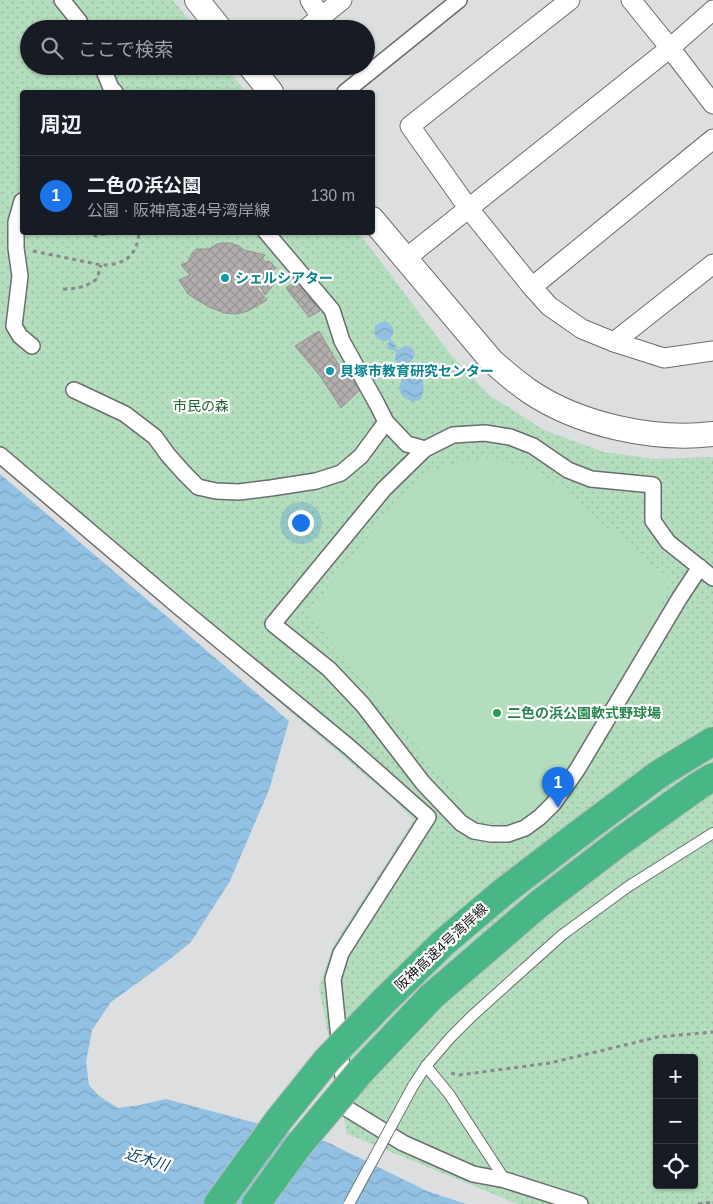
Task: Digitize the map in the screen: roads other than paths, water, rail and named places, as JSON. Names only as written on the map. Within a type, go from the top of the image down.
[{"type":"highway","points":[[580,833],[631,789],[713,727]]},
{"type":"highway","name":"阪神高速4号湾岸線","points":[[218,1204],[278,1121],[327,1060],[443,943],[502,892],[580,833],[659,774],[713,741]]},
{"type":"highway","points":[[256,1204],[298,1146],[360,1072],[432,996],[539,904],[620,841],[698,786],[713,778]]},
{"type":"highway","points":[[432,996],[501,948],[625,852],[713,797]]},
{"type":"street","points":[[62,0],[78,20]]},
{"type":"street","points":[[197,0],[213,20]]},
{"type":"street","points":[[310,0],[321,17]]},
{"type":"street","points":[[317,20],[342,0]]},
{"type":"street","points":[[375,68],[459,0]]},
{"type":"street","points":[[570,0],[410,126],[469,209],[549,306],[582,329],[614,342],[664,358],[713,351]]},
{"type":"street","points":[[631,0],[713,104]]},
{"type":"street","points":[[405,259],[670,48],[713,10]]},
{"type":"street","points":[[105,75],[109,90]]},
{"type":"street","points":[[259,75],[270,90]]},
{"type":"street","points":[[347,90],[366,75]]},
{"type":"street","points":[[532,287],[713,140]]},
{"type":"street","points":[[20,208],[16,222],[16,248],[20,276],[14,326],[20,336],[32,346]]},
{"type":"street","points":[[375,223],[491,360],[510,378],[531,392],[562,409],[624,430],[680,436],[713,434]]},
{"type":"street","points":[[269,235],[332,310],[342,341],[386,422],[407,444],[425,449]]},
{"type":"street","points":[[614,342],[713,264]]},
{"type":"street","points":[[74,390],[124,414],[156,437],[168,455],[198,487],[216,491],[239,492],[272,488],[316,481],[340,473],[361,456],[386,422]]},
{"type":"street","points":[[700,567],[678,599],[577,770],[553,804],[540,818],[525,828],[508,834],[474,831],[462,822],[423,783],[363,705],[343,683],[329,669],[273,624],[384,489],[425,449],[453,435],[485,433],[510,437],[533,446],[568,470],[591,480],[653,485],[653,521],[668,542],[700,567],[713,578]]},
{"type":"street","points":[[0,455],[179,607],[349,747],[428,818],[341,953],[333,979],[346,1108],[403,1144],[473,1174],[505,1180],[580,1204]]},
{"type":"lane","points":[[348,1204],[413,1086],[426,1066],[450,1038],[562,935],[630,886],[713,833]]},
{"type":"lane","points":[[426,1066],[449,1094],[505,1180]]},
{"type":"water","points":[[386,321],[393,329],[390,339],[396,345],[395,348],[398,350],[406,345],[412,348],[415,353],[412,360],[407,364],[398,363],[395,360],[396,352],[389,350],[387,347],[389,340],[377,339],[374,332],[375,326]]},
{"type":"water","points":[[410,365],[411,372],[420,371],[424,385],[421,399],[413,402],[403,397],[399,389],[402,378],[407,373],[407,366]]},
{"type":"water","name":"近木川","points":[[0,474],[289,721],[269,790],[230,881],[191,942],[111,1002],[92,1030],[86,1062],[89,1085],[99,1096],[118,1108],[166,1099],[327,1142],[427,1191],[466,1204],[0,1204]]},
{"type":"place","name":"シェルシアター","points":[[225,278]]},
{"type":"place","name":"貝塚市教育研究センター","points":[[330,371]]},
{"type":"place","name":"二色の浜公園軟式野球場","points":[[497,713]]},
{"type":"place","name":"二色の浜公園","points":[[558,808]]},
{"type":"park label","name":"市民の森","points":[[201,406]]}]
